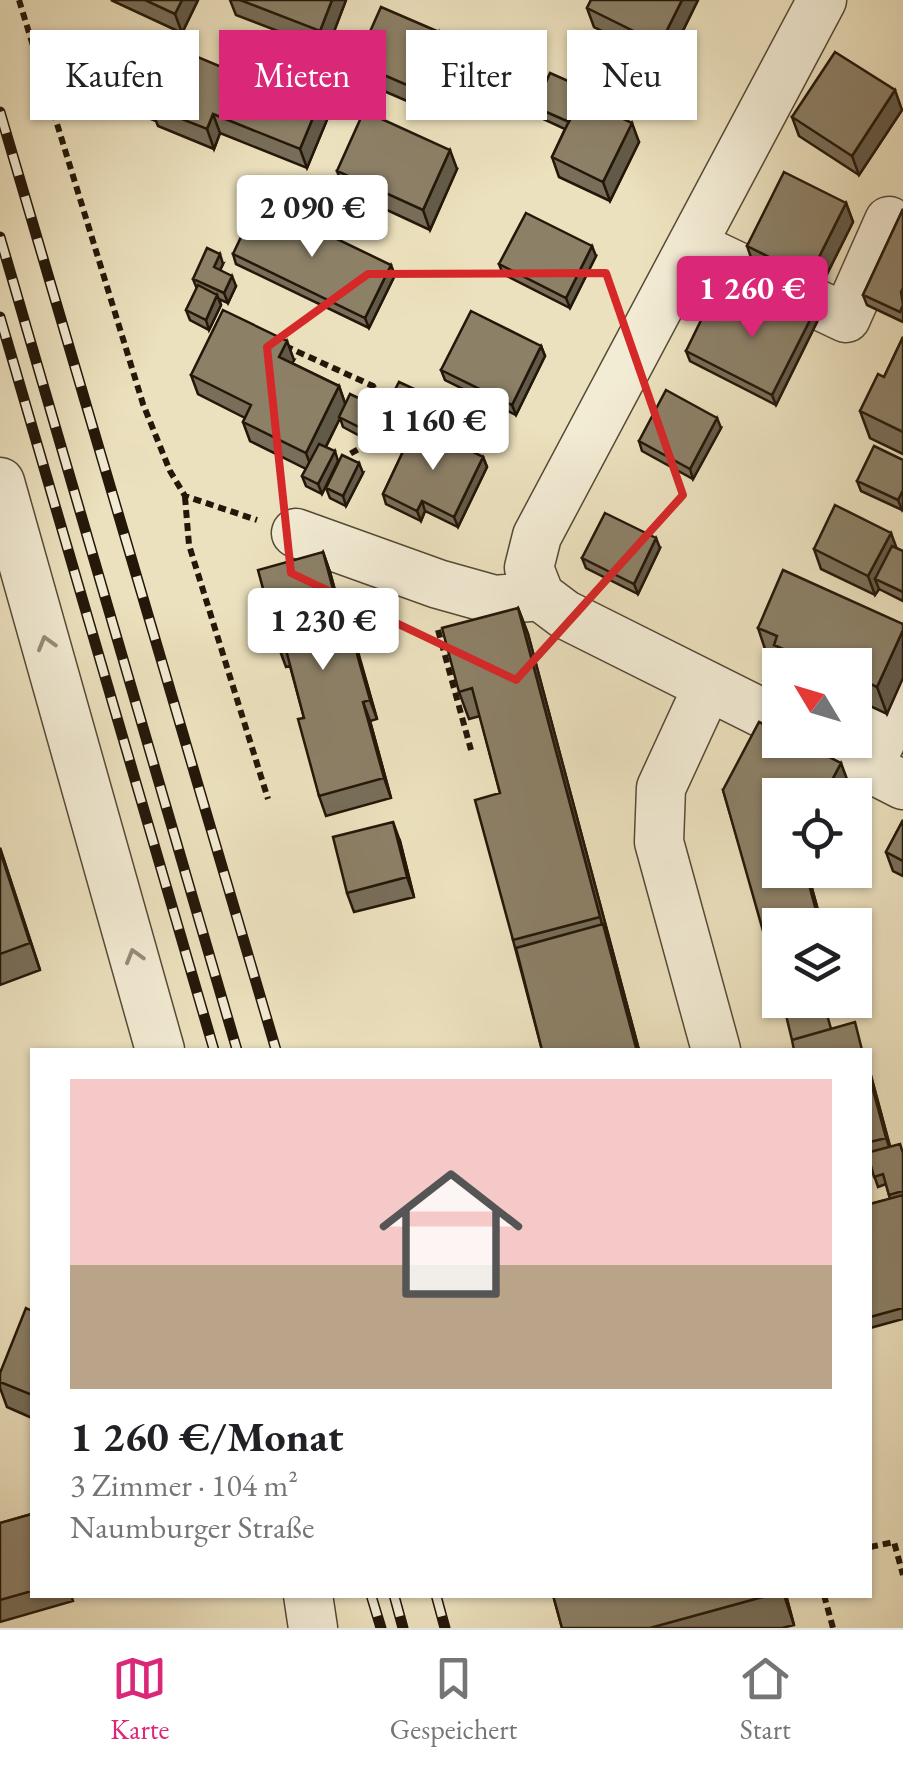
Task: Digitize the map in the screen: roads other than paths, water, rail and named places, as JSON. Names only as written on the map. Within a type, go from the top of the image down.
[{"type":"street","points":[[762,713],[564,614],[540,596],[529,568],[537,536],[822,0]]},
{"type":"street","points":[[692,245],[846,318],[889,221]]},
{"type":"street","points":[[0,482],[159,1048]]},
{"type":"street","points":[[296,533],[438,584],[496,600],[540,596]]},
{"type":"street","points":[[708,686],[661,788],[659,842],[715,1048]]},
{"type":"street","points":[[850,758],[885,776],[903,696]]},
{"type":"street","points":[[308,1598],[313,1628]]},
{"type":"railway","points":[[0,112],[275,1048]]},
{"type":"railway","points":[[0,237],[236,1048]]},
{"type":"railway","points":[[0,317],[213,1048]]},
{"type":"railway","points":[[372,1598],[381,1628]]},
{"type":"railway","points":[[395,1598],[403,1628]]},
{"type":"railway","points":[[437,1598],[445,1628]]}]
